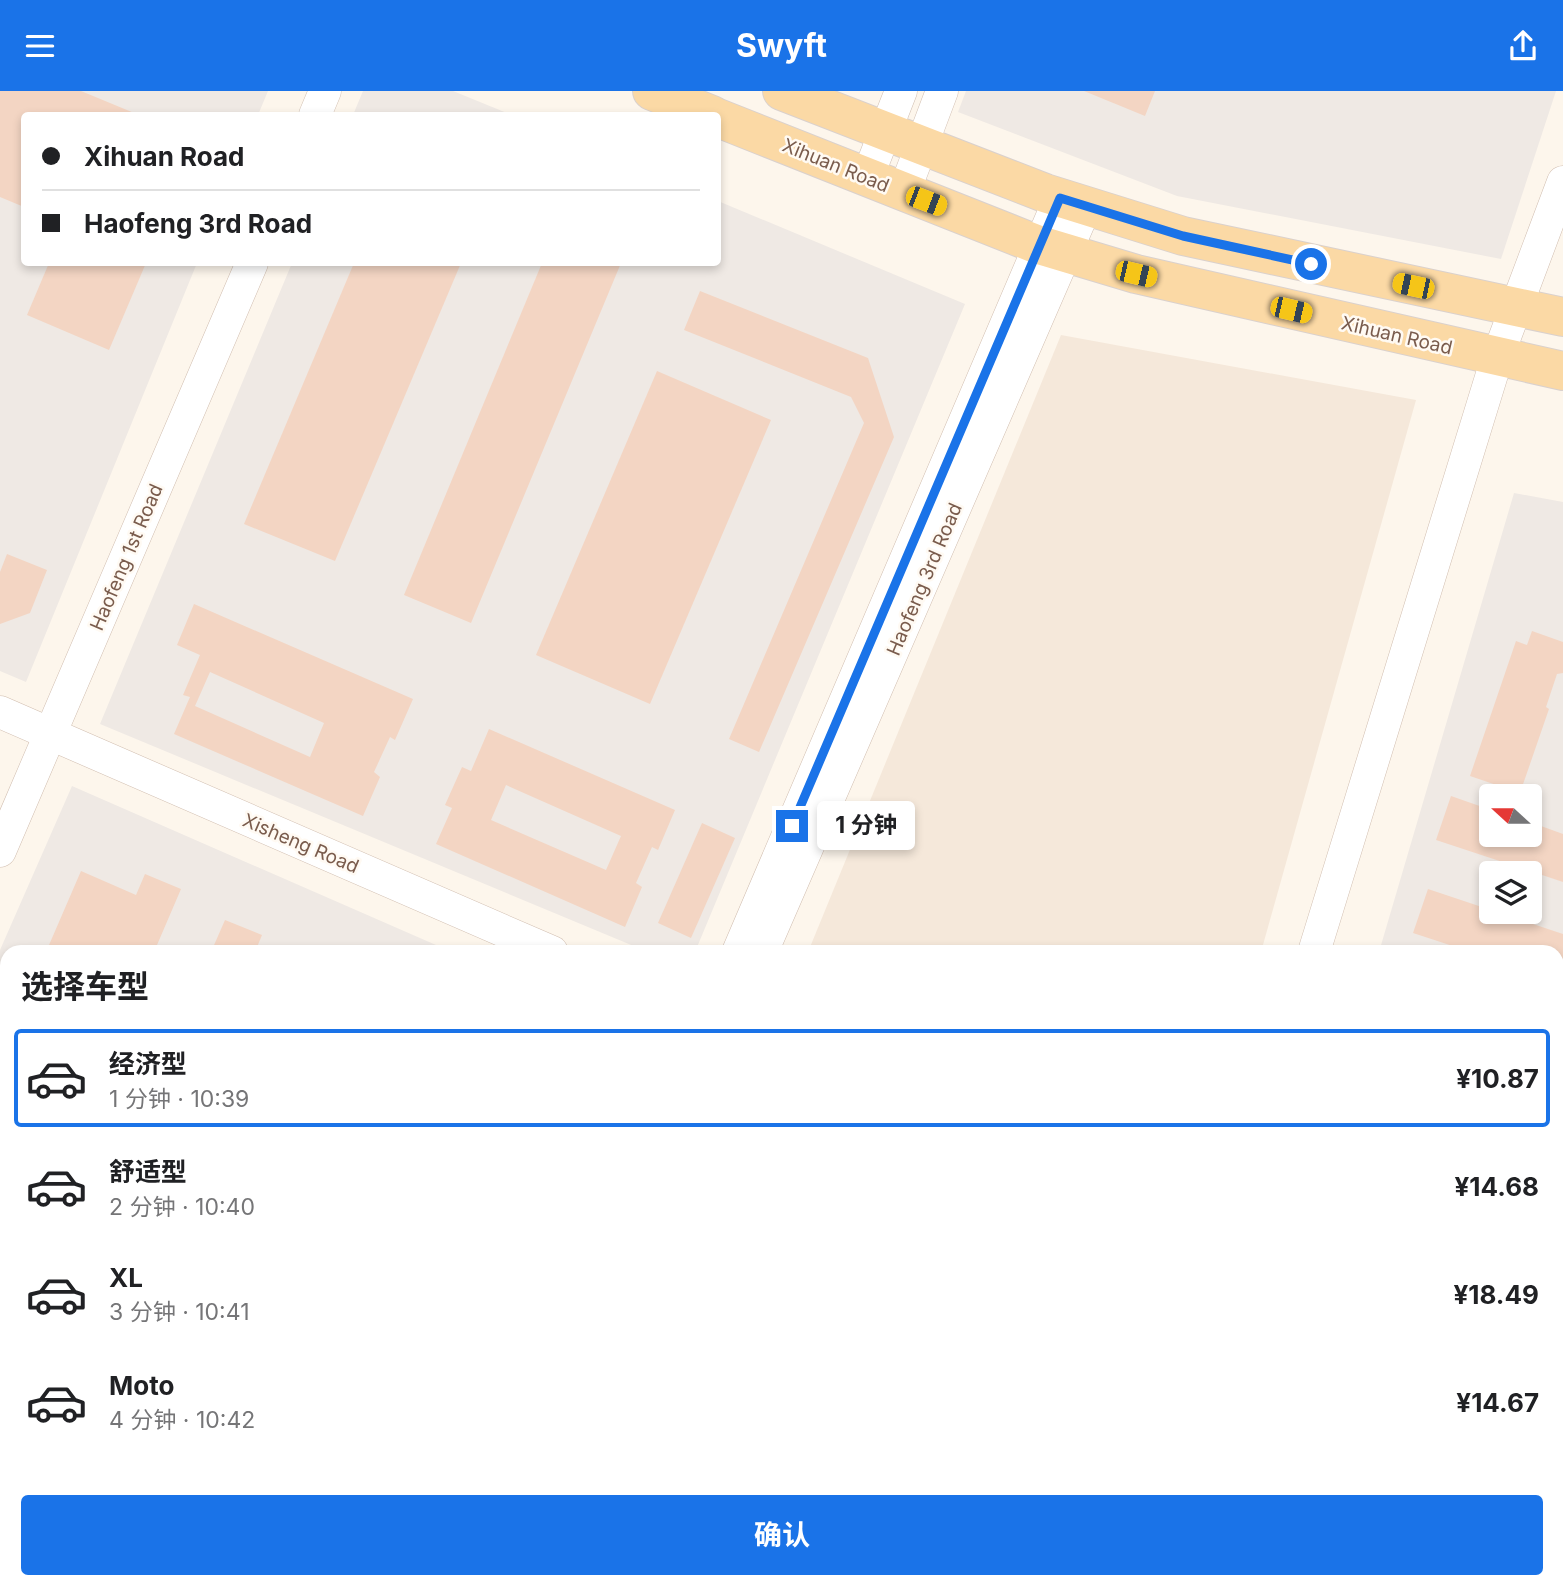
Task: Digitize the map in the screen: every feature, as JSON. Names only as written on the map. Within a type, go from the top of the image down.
[{"type":"main road","points":[[652,91],[704,112]]},
{"type":"main road","points":[[782,91],[1073,202],[1183,236],[1563,317]]},
{"type":"main road","name":"Xihuan Road","points":[[721,119],[1053,249],[1136,274],[1563,371]]},
{"type":"street","points":[[315,112],[325,91]]},
{"type":"street","points":[[867,178],[901,91]]},
{"type":"street","points":[[904,192],[942,91]]},
{"type":"street","points":[[1316,945],[1497,358],[1563,182]]},
{"type":"street","name":"Haofeng 3rd Road","points":[[765,945],[1073,202]]},
{"type":"street","name":"Haofeng 3rd Road","points":[[741,945],[1053,249]]},
{"type":"street","name":"Haofeng 1st Road","points":[[0,851],[251,266]]},
{"type":"street","name":"Xisheng Road","points":[[0,712],[536,945]]},
{"type":"shaded area","points":[[0,91],[268,91],[259,112],[21,112],[21,266],[196,266],[26,682],[0,671]]},
{"type":"shaded area","points":[[363,91],[453,91],[505,112],[354,112]]},
{"type":"shaded area","points":[[966,91],[1556,91],[1501,259],[1177,196],[958,112]]},
{"type":"shaded area","points":[[721,202],[965,304],[698,945],[631,945],[100,724],[291,266],[721,266]]},
{"type":"shaded area","points":[[1061,335],[1416,400],[1263,945],[811,945]]},
{"type":"shaded area","points":[[1514,493],[1563,502],[1563,945],[1381,945]]},
{"type":"shaded area","points":[[72,786],[436,945],[2,945]]},
{"type":"building","points":[[0,91],[81,91],[132,112],[21,112],[21,206],[0,197]]},
{"type":"building","points":[[1084,91],[1155,91],[1145,116]]},
{"type":"building","points":[[48,266],[145,266],[109,350],[27,315]]},
{"type":"building","points":[[353,266],[460,266],[335,561],[244,524]]},
{"type":"building","points":[[541,266],[620,266],[471,623],[404,595]]},
{"type":"building","points":[[700,291],[868,358],[894,437],[759,752],[729,739],[864,423],[851,397],[684,330]]},
{"type":"building","points":[[657,371],[771,420],[650,704],[536,655]]},
{"type":"building","points":[[7,554],[47,570],[30,613],[0,624],[0,572]]},
{"type":"building","points":[[194,604],[413,699],[395,740],[390,737],[374,772],[380,777],[363,816],[174,734],[190,697],[183,695],[200,655],[177,645]],"holes":[[[210,672],[324,723],[310,757],[195,706]]]},
{"type":"building","points":[[1532,631],[1563,642],[1563,673],[1557,674],[1546,707],[1549,709],[1523,784],[1494,784],[1470,776],[1516,641],[1527,645]]},
{"type":"building","points":[[489,729],[675,810],[658,850],[652,847],[636,883],[642,887],[625,927],[436,844],[452,808],[445,805],[462,767],[471,771]],"holes":[[[506,785],[621,836],[606,870],[491,820]]]},
{"type":"building","points":[[1451,796],[1479,806],[1479,847],[1542,847],[1542,826],[1563,834],[1563,882],[1542,875],[1542,861],[1500,861],[1436,840]]},
{"type":"building","points":[[702,823],[735,838],[691,938],[658,923]]},
{"type":"building","points":[[81,871],[136,895],[145,874],[181,889],[157,945],[49,945]]},
{"type":"building","points":[[1428,889],[1479,906],[1479,924],[1533,924],[1563,934],[1563,945],[1450,945],[1413,933]]},
{"type":"building","points":[[225,920],[262,935],[258,945],[214,945]]},
{"type":"route","points":[[792,826],[1060,198],[1183,236],[1311,264]]}]
